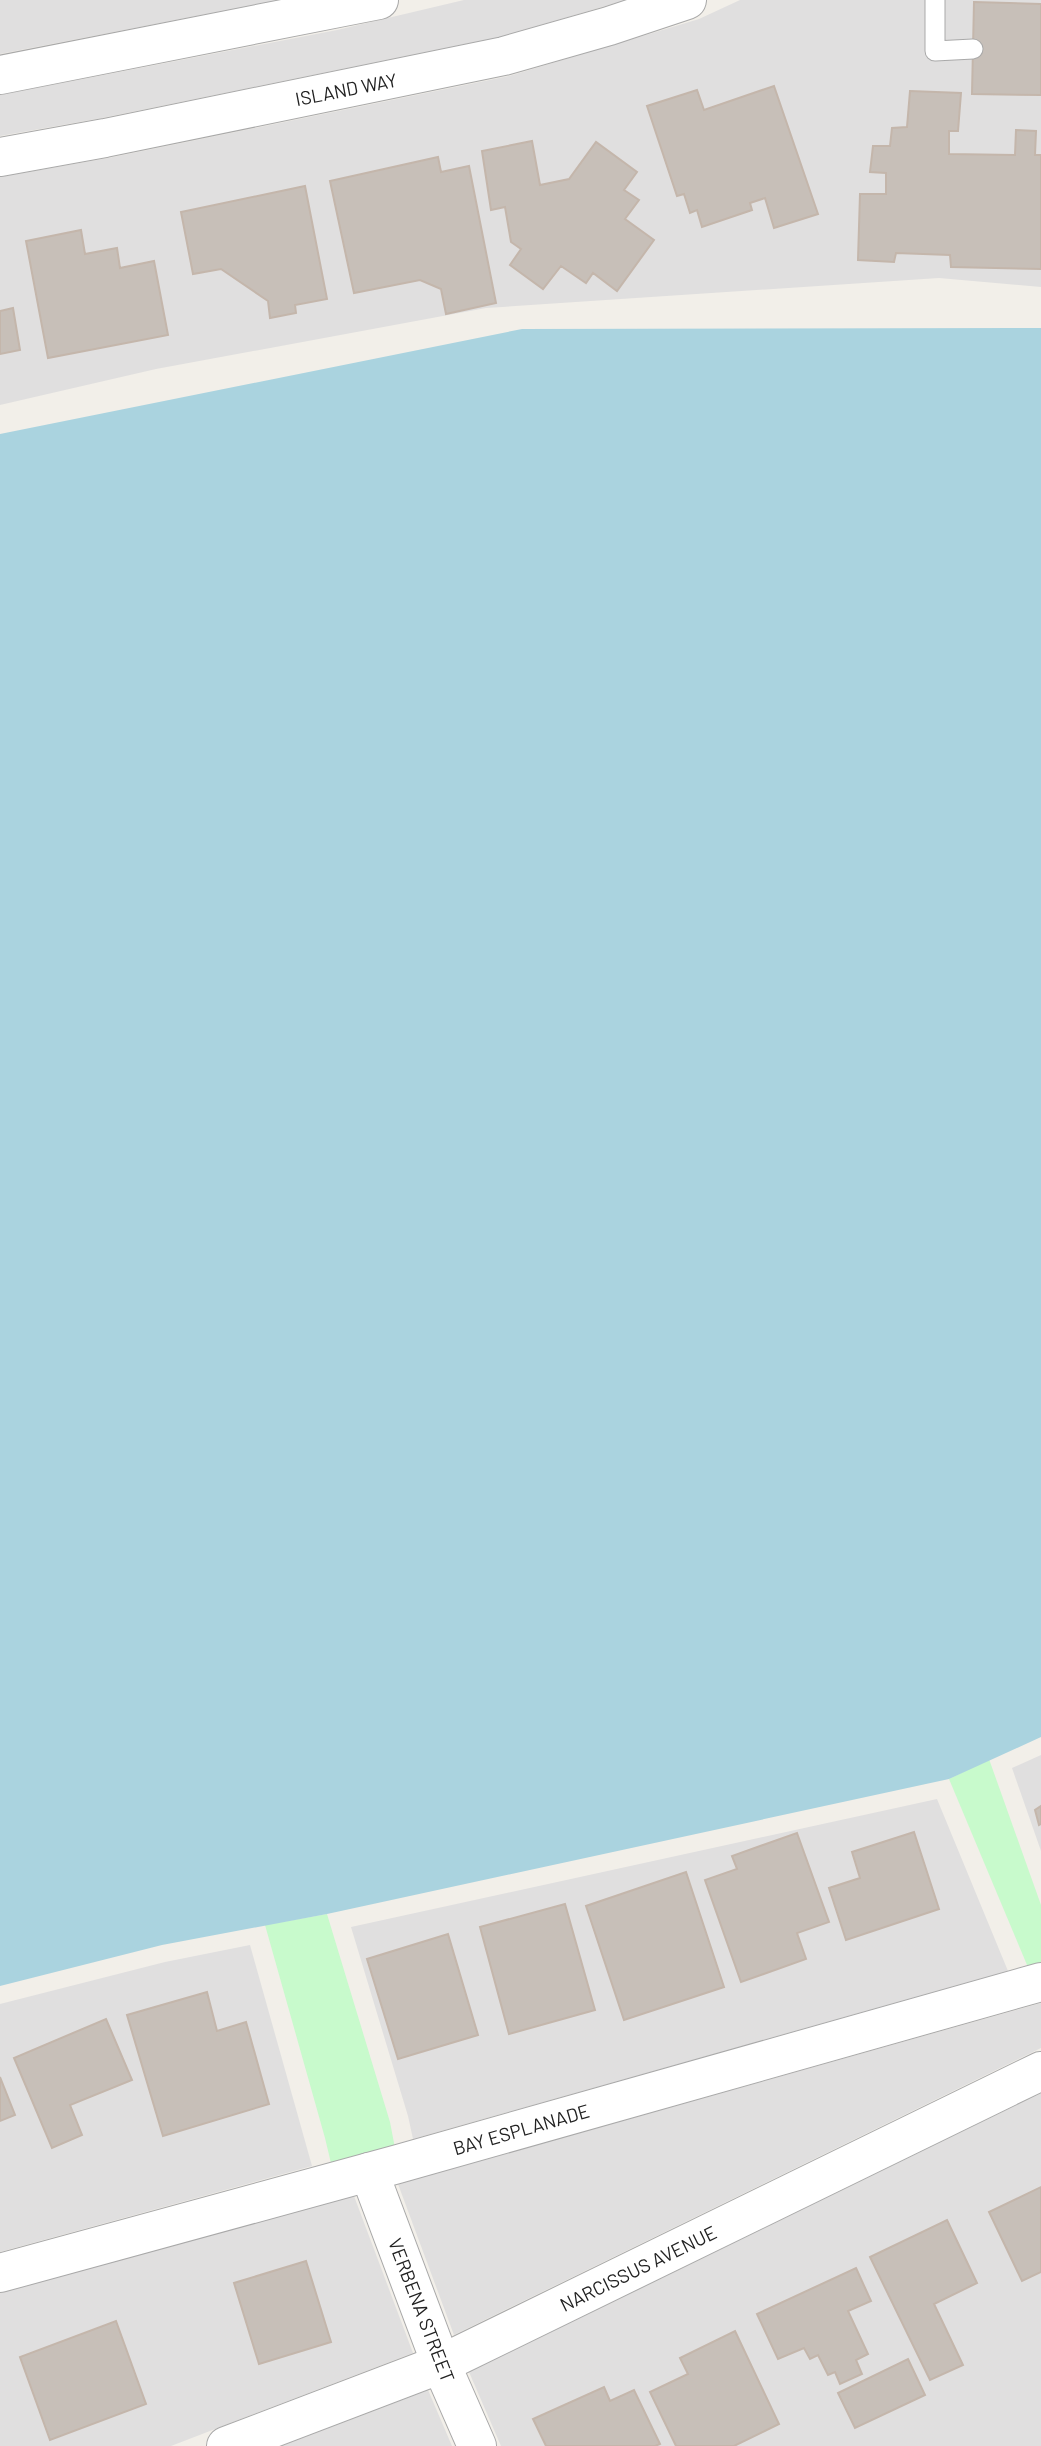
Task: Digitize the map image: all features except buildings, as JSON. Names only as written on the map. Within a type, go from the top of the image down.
[{"type":"street","points":[[0,75],[379,0]]},
{"type":"street","name":"ISLAND WAY","points":[[0,157],[504,56],[687,0]]},
{"type":"street","name":"BAY ESPLANADE","points":[[0,2273],[1041,1982]]},
{"type":"street","name":"NARCISSUS AVENUE","points":[[226,2446],[441,2364],[1041,2071]]},
{"type":"street","name":"VERBENA STREET","points":[[369,2172],[441,2364],[477,2446]]},
{"type":"lane","points":[[935,0],[935,51],[973,49]]},
{"type":"shaded area","points":[[0,0],[279,0],[0,54]]},
{"type":"shaded area","points":[[464,0],[626,0],[500,37],[102,118],[0,136],[0,95],[337,30]]},
{"type":"shaded area","points":[[740,0],[1041,0],[1041,287],[939,278],[486,308],[156,369],[0,405],[0,177],[108,158],[509,76],[699,19]]},
{"type":"shaded area","points":[[1041,1755],[1041,1851],[1012,1768]]},
{"type":"shaded area","points":[[937,1799],[1008,1971],[413,2139],[351,1927]]},
{"type":"shaded area","points":[[250,1945],[312,2166],[0,2252],[0,2004],[165,1962]]},
{"type":"shaded area","points":[[1041,2003],[1041,2048],[454,2335],[398,2184]]},
{"type":"shaded area","points":[[1041,2093],[1041,2446],[501,2446],[469,2372]]},
{"type":"shaded area","points":[[354,2196],[413,2353],[171,2446],[0,2446],[0,2293]]},
{"type":"shaded area","points":[[428,2390],[452,2446],[281,2446]]},
{"type":"green space","points":[[989,1759],[1041,1905],[1041,1982],[1035,1984],[949,1779]]},
{"type":"green space","points":[[327,1914],[390,2122],[398,2164],[335,2180],[265,1925]]},
{"type":"water","points":[[1041,328],[1041,1737],[949,1779],[327,1914],[162,1945],[0,1986],[0,434],[522,329]]}]
